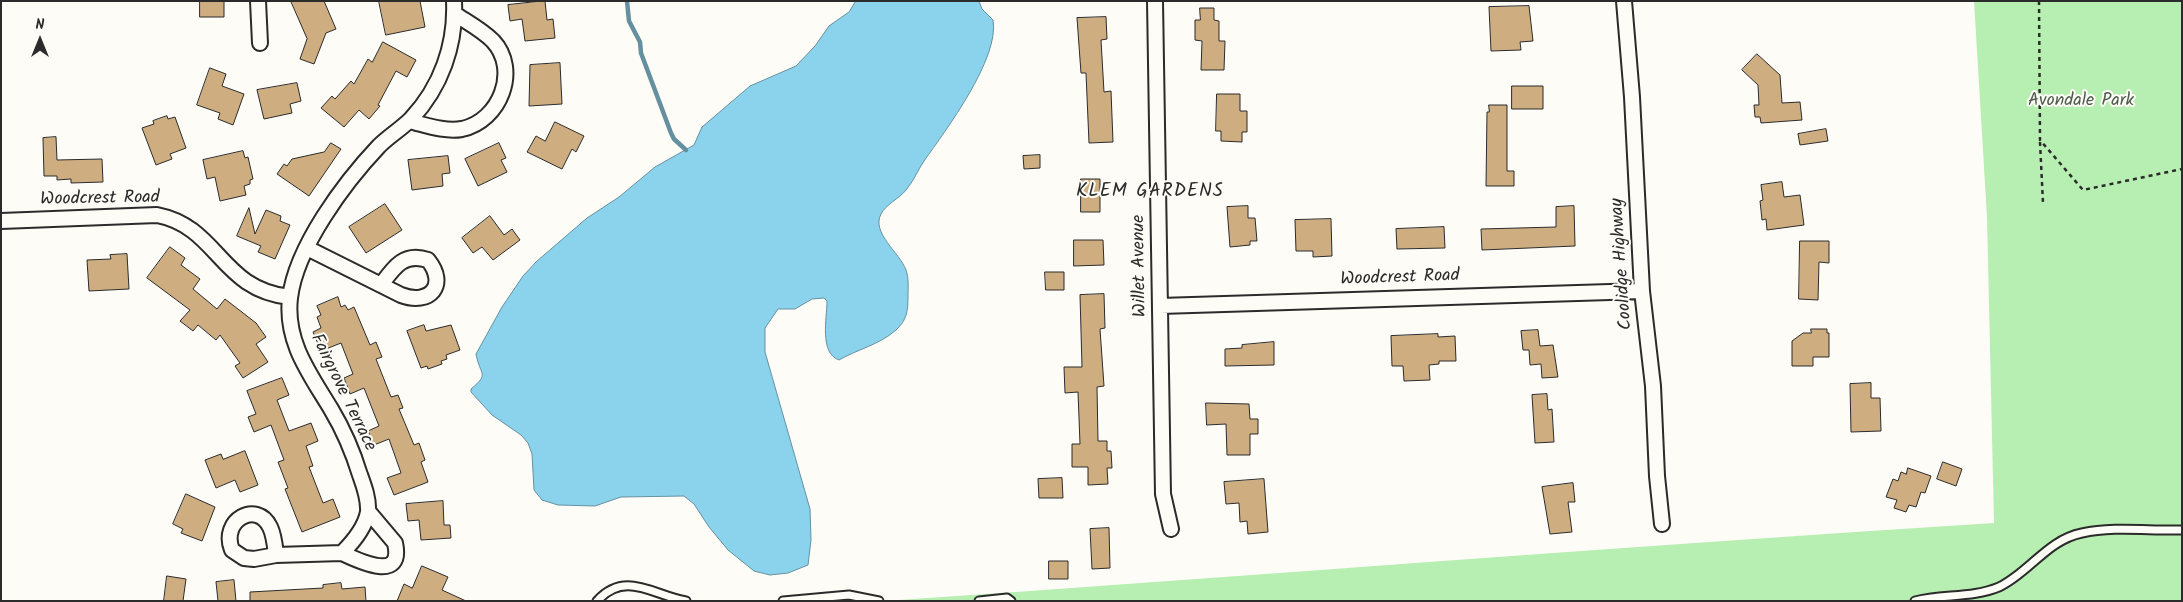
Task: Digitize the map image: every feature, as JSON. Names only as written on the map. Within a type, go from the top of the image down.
[{"type":"street","points":[[258,1],[260,44]]},
{"type":"street","name":"Willet Avenue","points":[[1155,1],[1163,494],[1172,529]]},
{"type":"street","name":"Coolidge Highway","points":[[1624,1],[1632,97],[1642,291],[1653,386],[1657,476],[1662,524]]},
{"type":"street","name":"Fairgrove Terrace","points":[[409,120],[450,130],[463,128],[485,118],[495,108],[503,92],[504,64],[501,53],[493,42],[454,8]]},
{"type":"street","name":"Fairgrove Terrace","points":[[368,511],[367,496],[344,433],[304,366],[296,348],[290,317],[290,297],[294,278],[307,248],[339,194],[380,145],[409,120],[426,102],[438,81],[453,36],[454,8]]},
{"type":"street","name":"Woodcrest Road","points":[[1,220],[157,215],[173,218],[195,231],[229,268],[246,283],[262,292],[290,297]]},
{"type":"street","points":[[307,248],[381,284]]},
{"type":"street","name":"Woodcrest Road","points":[[1160,306],[1642,291]]},
{"type":"street","points":[[276,554],[342,552],[381,567],[390,565],[396,558],[396,543],[368,511],[358,535],[342,552]]},
{"type":"lane","points":[[1915,601],[1974,593],[1999,587],[2060,541],[2080,533],[2102,530],[2182,530]]},
{"type":"lane","points":[[597,601],[606,590],[623,584],[686,601]]},
{"type":"lane","points":[[783,601],[850,595],[879,601]]},
{"type":"lane","points":[[979,601],[1007,598],[1011,601]]},
{"type":"path","points":[[2039,1],[2040,140],[2043,203]]},
{"type":"path","points":[[2040,140],[2083,190],[2182,169]]},
{"type":"green space","name":"Avondale Park","points":[[1974,1],[2182,1],[2182,601],[884,601],[1716,541],[1994,523],[1987,217]]},
{"type":"water","points":[[856,1],[979,1],[982,9],[993,20],[993,36],[980,73],[957,113],[924,161],[909,187],[886,207],[881,214],[879,221],[883,236],[903,263],[908,276],[907,311],[905,319],[900,326],[876,343],[839,360],[833,356],[826,343],[827,301],[824,298],[812,299],[795,309],[778,309],[765,328],[765,352],[810,509],[811,540],[808,565],[788,573],[770,575],[754,571],[728,550],[709,527],[694,504],[684,496],[621,497],[595,506],[558,505],[542,500],[534,490],[532,454],[528,443],[521,435],[492,415],[471,392],[471,389],[482,377],[476,354],[502,307],[523,276],[537,261],[587,218],[619,197],[655,167],[694,145],[702,127],[750,86],[796,66],[815,46],[829,26],[849,12]]},
{"type":"building","points":[[200,1],[224,1],[224,17],[200,17]]},
{"type":"building","points":[[291,1],[324,1],[336,29],[326,33],[314,64],[300,59],[307,39]]},
{"type":"building","points":[[379,1],[420,1],[425,27],[386,35]]},
{"type":"building","points":[[545,1],[547,20],[553,19],[555,38],[525,41],[522,19],[510,21],[508,5]]},
{"type":"building","points":[[1529,6],[1533,41],[1520,42],[1521,50],[1491,51],[1489,7]]},
{"type":"building","points":[[1200,8],[1214,8],[1214,20],[1219,21],[1219,41],[1225,41],[1224,70],[1201,70],[1202,41],[1195,40],[1195,20],[1200,20]]},
{"type":"building","points":[[1106,17],[1107,39],[1101,40],[1104,92],[1111,91],[1113,142],[1089,143],[1086,73],[1081,73],[1077,18]]},
{"type":"building","points":[[383,42],[416,60],[407,77],[396,71],[378,105],[380,106],[369,119],[359,110],[344,127],[321,108],[332,96],[335,99],[351,81],[354,84],[368,59],[372,62]]},
{"type":"building","points":[[1757,54],[1780,75],[1782,103],[1800,102],[1802,120],[1761,123],[1760,117],[1755,117],[1754,105],[1759,105],[1758,85],[1742,70]]},
{"type":"building","points":[[560,63],[562,104],[529,106],[530,65]]},
{"type":"building","points":[[210,68],[226,74],[222,86],[244,94],[233,125],[218,119],[220,113],[197,105]]},
{"type":"building","points":[[297,83],[301,101],[290,104],[292,113],[264,119],[257,90]]},
{"type":"building","points":[[1512,86],[1543,86],[1543,109],[1512,109]]},
{"type":"building","points":[[1217,94],[1240,94],[1240,111],[1247,111],[1247,132],[1242,132],[1242,142],[1221,141],[1221,131],[1216,131]]},
{"type":"building","points":[[1489,105],[1507,105],[1507,171],[1514,171],[1514,186],[1486,186],[1487,112],[1489,112]]},
{"type":"building","points":[[167,116],[168,119],[175,117],[186,148],[170,154],[172,159],[156,165],[142,128],[154,124],[153,121]]},
{"type":"building","points":[[555,122],[584,136],[576,152],[572,149],[562,169],[527,152],[536,136],[545,141]]},
{"type":"building","points":[[1826,129],[1828,141],[1800,145],[1798,134]]},
{"type":"building","points":[[56,137],[57,160],[102,159],[103,182],[71,183],[71,179],[57,180],[57,176],[44,176],[43,138]]},
{"type":"building","points":[[331,143],[341,149],[309,196],[277,174],[284,164],[287,166],[292,159],[324,152]]},
{"type":"building","points":[[499,143],[506,158],[501,160],[507,172],[478,186],[465,159]]},
{"type":"building","points":[[243,151],[245,158],[248,157],[253,179],[250,180],[250,184],[244,186],[246,195],[220,201],[215,177],[207,179],[203,160]]},
{"type":"building","points":[[1040,155],[1040,168],[1024,169],[1023,156]]},
{"type":"building","points":[[448,156],[450,173],[442,174],[443,186],[412,190],[408,160]]},
{"type":"building","points":[[1081,179],[1100,179],[1100,212],[1081,212]]},
{"type":"building","points":[[1782,182],[1784,197],[1800,195],[1804,225],[1767,230],[1766,219],[1762,220],[1760,201],[1763,200],[1761,185]]},
{"type":"building","points":[[385,204],[402,230],[366,253],[349,227]]},
{"type":"building","points":[[1248,206],[1248,218],[1255,218],[1257,241],[1250,241],[1250,245],[1230,247],[1227,207]]},
{"type":"building","points":[[1574,206],[1575,246],[1482,250],[1481,229],[1556,227],[1556,207]]},
{"type":"building","points":[[249,208],[255,234],[266,210],[281,216],[280,221],[290,225],[275,259],[258,252],[261,246],[237,236]]},
{"type":"building","points":[[490,216],[504,235],[512,229],[520,240],[493,260],[482,247],[473,253],[462,238]]},
{"type":"building","points":[[1331,219],[1332,256],[1313,257],[1313,251],[1296,251],[1295,220]]},
{"type":"building","points":[[1444,227],[1445,248],[1397,249],[1396,229]]},
{"type":"building","points":[[1074,240],[1103,240],[1104,265],[1074,266]]},
{"type":"building","points":[[1800,241],[1829,241],[1829,263],[1819,262],[1818,300],[1799,299]]},
{"type":"building","points":[[170,247],[185,258],[181,265],[200,279],[193,289],[217,309],[225,299],[256,323],[266,337],[256,344],[268,362],[243,378],[235,366],[240,363],[220,335],[216,340],[198,325],[193,331],[180,321],[190,310],[147,278]]},
{"type":"building","points":[[127,254],[129,289],[89,291],[87,260],[111,259],[110,255]]},
{"type":"building","points":[[1045,272],[1064,272],[1064,290],[1046,290]]},
{"type":"building","points":[[1104,294],[1105,328],[1100,329],[1104,386],[1097,387],[1098,441],[1107,441],[1107,451],[1111,451],[1112,468],[1107,468],[1108,484],[1088,485],[1088,467],[1072,467],[1072,444],[1080,444],[1078,392],[1065,393],[1064,367],[1082,367],[1080,295]]},
{"type":"building","points":[[338,297],[341,307],[345,305],[348,310],[354,307],[370,345],[376,342],[382,357],[376,359],[391,397],[398,395],[403,408],[399,409],[414,445],[419,443],[425,460],[421,462],[428,482],[394,495],[387,478],[401,473],[389,439],[374,445],[368,431],[379,426],[364,388],[350,394],[344,378],[353,374],[341,343],[321,351],[313,332],[321,328],[317,317],[321,315],[317,306]]},
{"type":"building","points":[[424,325],[426,331],[451,325],[460,350],[446,355],[447,359],[441,361],[442,364],[428,369],[427,366],[421,368],[407,331]]},
{"type":"building","points":[[1811,329],[1827,329],[1827,333],[1829,333],[1829,357],[1813,357],[1813,366],[1792,366],[1792,341],[1803,333],[1811,333]]},
{"type":"building","points":[[1538,330],[1540,346],[1553,345],[1558,377],[1542,378],[1541,364],[1530,365],[1529,350],[1523,350],[1521,331]]},
{"type":"building","points":[[1438,334],[1438,337],[1455,336],[1456,361],[1439,361],[1439,364],[1429,365],[1430,380],[1404,381],[1403,366],[1392,366],[1391,336]]},
{"type":"building","points":[[1274,342],[1274,365],[1225,366],[1225,349],[1242,348],[1242,345]]},
{"type":"building","points":[[282,378],[289,395],[277,400],[289,431],[311,423],[318,441],[306,446],[313,466],[309,467],[323,503],[333,499],[340,517],[302,532],[285,489],[288,488],[278,462],[284,460],[271,425],[254,432],[248,417],[256,414],[247,391]]},
{"type":"building","points":[[1871,383],[1871,398],[1880,398],[1881,431],[1851,432],[1850,384]]},
{"type":"building","points":[[1547,394],[1548,410],[1552,409],[1554,442],[1535,443],[1532,395]]},
{"type":"building","points":[[1206,403],[1249,404],[1250,419],[1258,419],[1258,434],[1250,434],[1250,455],[1227,455],[1226,424],[1207,425]]},
{"type":"building","points":[[245,451],[258,485],[240,492],[235,480],[216,488],[205,460],[221,454],[223,459]]},
{"type":"building","points":[[1943,462],[1962,469],[1956,486],[1937,479]]},
{"type":"building","points":[[1908,468],[1931,476],[1925,493],[1921,492],[1916,507],[1909,505],[1906,512],[1894,508],[1897,500],[1886,497],[1893,479],[1898,481],[1901,472],[1906,474]]},
{"type":"building","points":[[1062,478],[1063,498],[1039,498],[1038,479]]},
{"type":"building","points":[[1264,479],[1268,532],[1248,534],[1247,521],[1240,522],[1239,503],[1226,504],[1224,482]]},
{"type":"building","points":[[1573,483],[1575,502],[1568,502],[1572,532],[1550,534],[1542,487]]},
{"type":"building","points":[[186,494],[215,507],[202,541],[181,533],[183,529],[173,524]]},
{"type":"building","points":[[443,501],[444,525],[450,525],[451,538],[421,540],[419,520],[408,521],[406,504]]},
{"type":"building","points":[[1109,528],[1110,568],[1092,569],[1090,529]]},
{"type":"building","points":[[1049,561],[1068,561],[1068,579],[1049,579]]},
{"type":"building","points":[[422,566],[448,577],[442,590],[466,601],[397,601],[404,584],[412,588]]},
{"type":"building","points":[[167,576],[186,579],[183,601],[164,601]]},
{"type":"building","points":[[234,580],[236,601],[218,601],[216,582]]},
{"type":"building","points":[[341,583],[342,589],[365,587],[366,601],[250,601],[250,592],[323,588],[323,585]]},
{"type":"waterway","points":[[627,1],[629,21],[640,42],[641,53],[671,133],[674,139],[686,150]]},
{"type":"district","name":"KLEM GARDENS","points":[[1150,193]]}]
